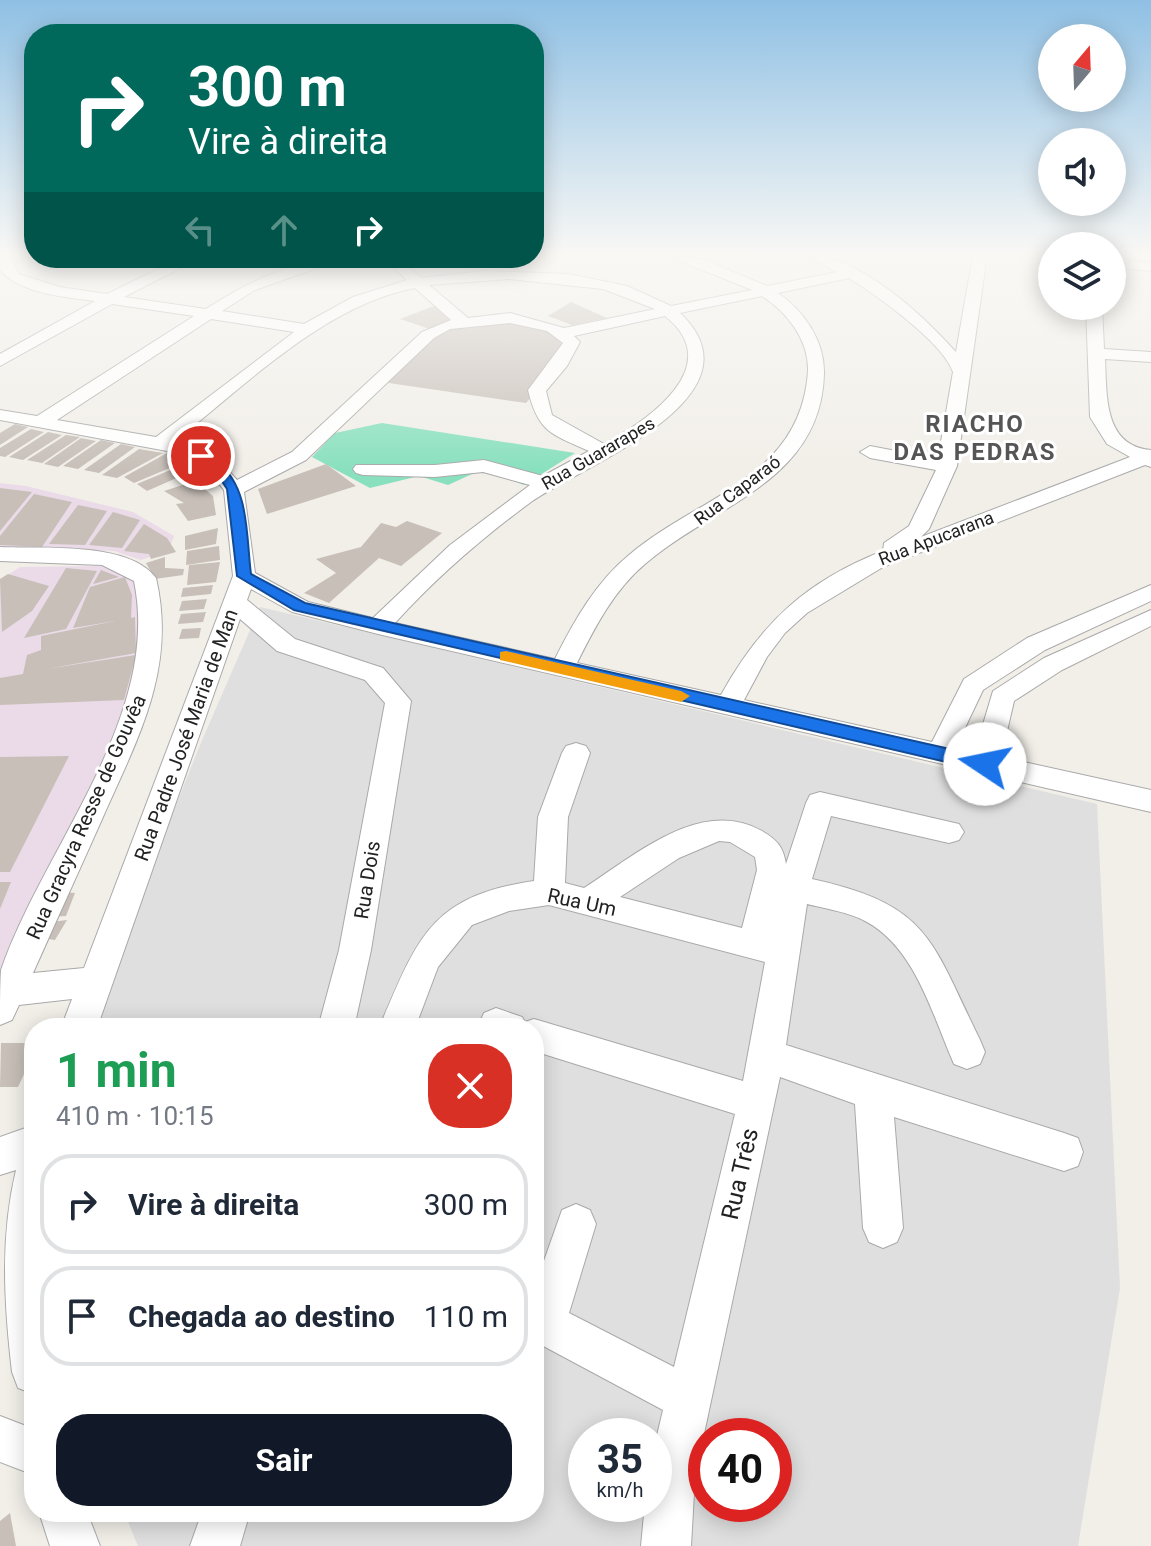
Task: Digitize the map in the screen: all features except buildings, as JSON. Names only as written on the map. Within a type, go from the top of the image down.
[{"type":"street","points":[[0,361],[58,327]]},
{"type":"street","points":[[0,415],[44,419],[186,327]]},
{"type":"street","points":[[295,327],[308,329]]},
{"type":"street","name":"Rua Guararapes","points":[[155,441],[311,327]]},
{"type":"street","points":[[0,406],[44,419],[155,441],[201,456],[223,473],[234,489],[299,456],[428,335],[447,327]]},
{"type":"street","points":[[548,327],[563,333],[572,342],[568,352],[537,390],[544,418],[569,435],[607,452]]},
{"type":"street","points":[[563,333],[591,327]]},
{"type":"street","name":"Rua Guararapes","points":[[378,627],[425,575],[462,542],[546,483],[607,452],[663,415],[692,377],[698,359],[696,344],[685,327]]},
{"type":"street","name":"Rua Caparaó","points":[[562,669],[603,594],[629,567],[779,462],[813,404],[818,357],[804,327]]},
{"type":"street","points":[[926,327],[959,365],[962,374]]},
{"type":"street","points":[[875,562],[918,529],[947,466],[969,327]]},
{"type":"street","points":[[1094,327],[1095,353],[1112,377]]},
{"type":"street","points":[[0,338],[30,343]]},
{"type":"street","points":[[1095,353],[1151,357]]},
{"type":"street","points":[[1112,377],[1151,366]]},
{"type":"street","points":[[1112,377],[1099,417],[1107,433],[1149,458]]},
{"type":"street","points":[[870,452],[947,466]]},
{"type":"street","name":"Rua Apucarana","points":[[727,707],[756,654],[777,628],[799,608],[875,562],[1149,458]]},
{"type":"street","points":[[363,469],[435,471],[484,466],[546,483]]},
{"type":"street","name":"Rua Padre José Maria de Man","points":[[83,1018],[240,589],[234,489]]},
{"type":"street","name":"Rua Gracyra Resse de Gouvêa","points":[[3,997],[138,709],[150,645],[148,591],[145,578],[133,569],[102,558],[4,557]]},
{"type":"street","points":[[240,589],[378,627],[1151,801]]},
{"type":"street","name":"Rua Dois","points":[[240,589],[286,645],[374,674],[398,701],[355,950],[338,1018]]},
{"type":"street","points":[[939,755],[973,685],[1036,644],[1151,592]]},
{"type":"street","points":[[985,764],[1002,697],[1053,664],[1151,617]]},
{"type":"street","points":[[549,892],[553,817],[576,753]]},
{"type":"street","name":"Rua Três","points":[[666,1546],[671,1476],[767,1055],[769,949],[794,888],[820,803],[949,832]]},
{"type":"street","points":[[588,902],[684,843],[720,830],[735,833],[750,837],[769,851],[772,870],[769,949]]},
{"type":"street","points":[[794,888],[858,904],[888,918],[904,932],[911,940],[967,1052]]},
{"type":"street","name":"Rua Um","points":[[401,1018],[425,959],[461,916],[506,898],[549,892],[769,949]]},
{"type":"street","points":[[3,997],[96,982]]},
{"type":"street","points":[[544,1038],[756,1103]]},
{"type":"street","points":[[767,1055],[873,1093],[1064,1152]]},
{"type":"street","points":[[873,1093],[883,1228]]},
{"type":"street","points":[[0,1156],[24,1148]]},
{"type":"street","points":[[24,1218],[20,1260],[24,1292]]},
{"type":"street","points":[[576,1224],[544,1323],[689,1399]]},
{"type":"street","points":[[0,1439],[24,1448]]},
{"type":"street","points":[[67,1522],[75,1546]]},
{"type":"street","points":[[215,1546],[223,1522]]},
{"type":"shaded area","points":[[0,483],[26,486],[133,512],[174,536],[169,550],[141,560],[114,551],[0,548]]},
{"type":"shaded area","points":[[102,566],[145,585],[135,690],[0,980],[0,580],[20,567]]},
{"type":"shaded area","points":[[260,607],[1097,804],[1120,1288],[1078,1546],[138,1546],[128,1522],[544,1522],[544,1018],[91,1018],[200,745]]},
{"type":"green space","points":[[382,423],[575,453],[524,485],[483,469],[448,485],[419,476],[370,488],[312,457],[335,433]]},
{"type":"slow traffic","points":[[506,656],[681,696]]},
{"type":"district","name":"RIACHO DAS PEDRAS","points":[[975,438]]},
{"type":"route","points":[[201,456],[223,473],[234,489],[244,576],[300,607],[985,764]]}]
